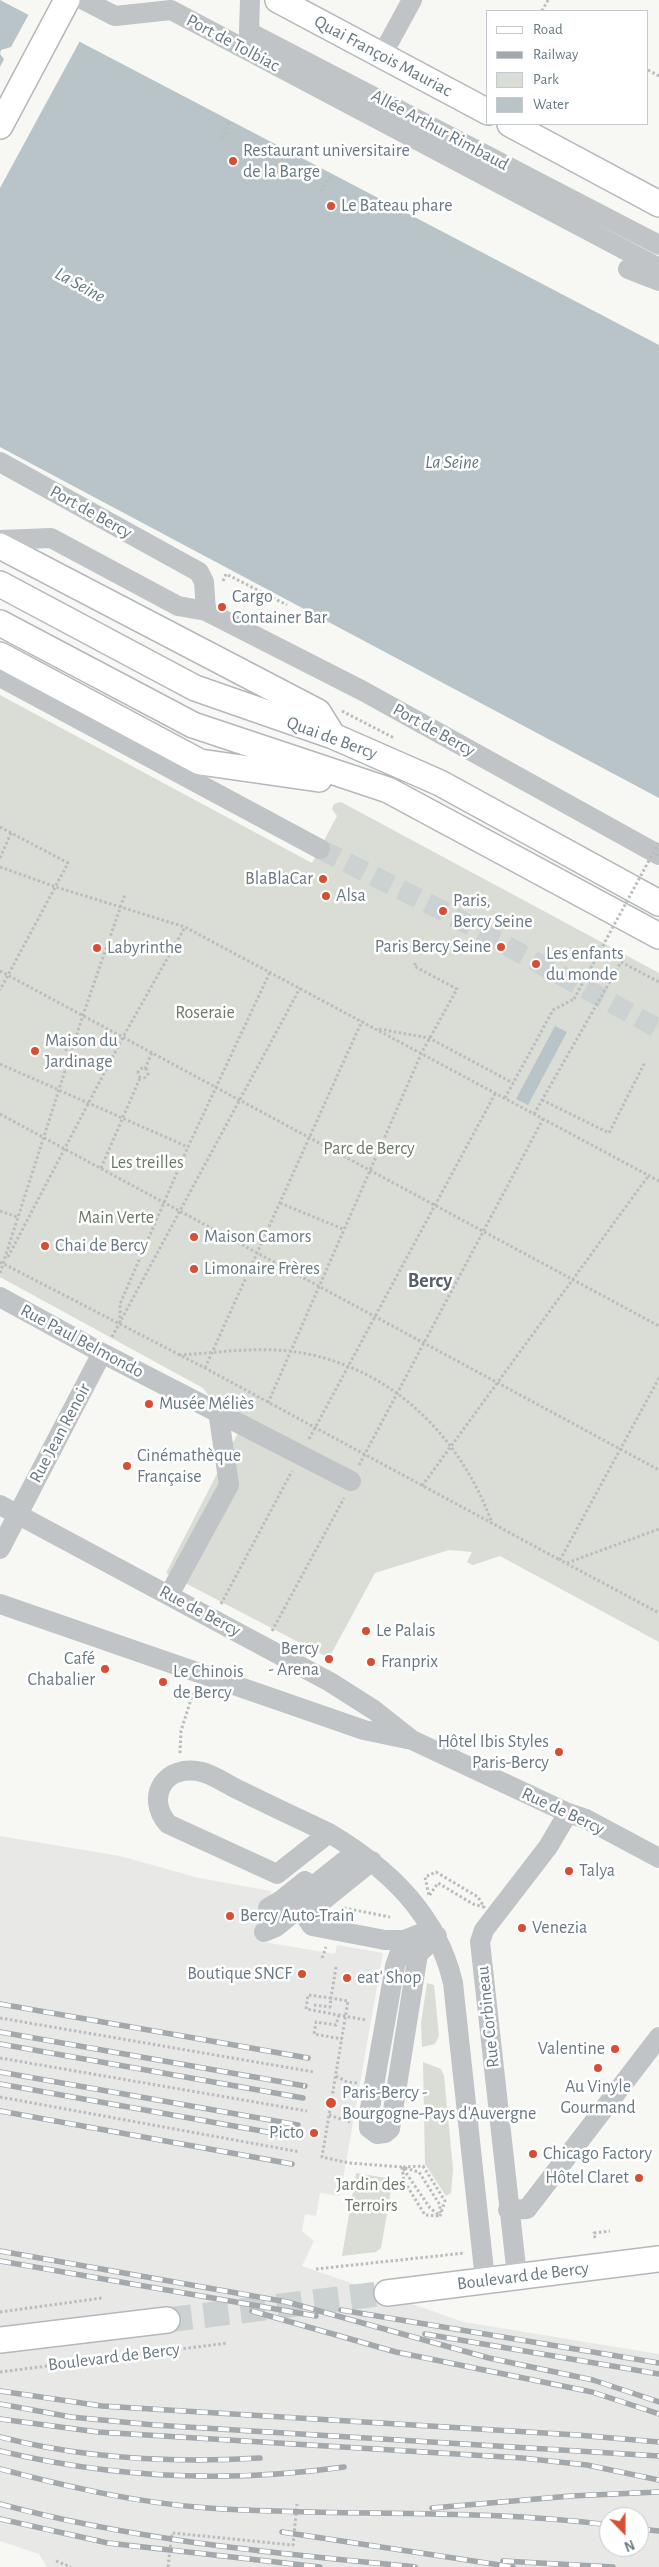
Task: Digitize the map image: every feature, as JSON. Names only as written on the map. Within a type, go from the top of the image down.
[{"type":"main road","points":[[0,126],[67,0]]},
{"type":"main road","name":"Quai François Mauriac","points":[[278,0],[487,111]]},
{"type":"main road","points":[[512,125],[659,204]]},
{"type":"main road","points":[[0,546],[318,712],[333,736]]},
{"type":"main road","name":"Quai de Bercy","points":[[0,584],[195,688],[333,736],[440,783],[659,903]]},
{"type":"main road","name":"Quai de Bercy","points":[[0,623],[192,725],[388,790],[659,936]]},
{"type":"main road","points":[[0,655],[200,762],[388,790]]},
{"type":"main road","name":"Boulevard de Bercy","points":[[387,2293],[517,2276],[657,2263]]},
{"type":"main road","name":"Boulevard de Bercy","points":[[0,2340],[167,2320]]},
{"type":"street","name":"Port de Tolbiac","points":[[84,0],[115,16],[171,10],[659,268]]},
{"type":"street","name":"Allée Arthur Rimbaud","points":[[250,0],[249,32],[659,245]]},
{"type":"street","points":[[382,55],[412,0]]},
{"type":"street","points":[[628,270],[659,281]]},
{"type":"street","name":"Port de Bercy","points":[[0,462],[200,572],[204,582],[206,611]]},
{"type":"street","name":"Port de Bercy","points":[[0,540],[51,538],[178,606],[206,611],[363,691],[658,856]]},
{"type":"street","points":[[0,677],[320,849]]},
{"type":"street","name":"Rue Paul Belmondo","points":[[0,1297],[102,1353],[351,1481]]},
{"type":"street","name":"Rue Jean Renoir","points":[[9,1508],[102,1353]]},
{"type":"street","points":[[169,1595],[229,1485],[218,1411]]},
{"type":"street","points":[[0,1549],[9,1508]]},
{"type":"street","name":"Rue de Bercy","points":[[9,1508],[265,1646],[367,1705],[412,1740],[568,1813],[586,1819],[659,1858]]},
{"type":"street","name":"Rue de Bercy","points":[[0,1604],[364,1730],[412,1740]]},
{"type":"street","points":[[353,1848],[277,1874],[168,1824],[160,1815],[157,1796],[164,1782],[176,1774],[201,1772],[353,1848],[405,1891],[434,1933],[449,1962],[453,1983],[485,2280]]},
{"type":"street","name":"Rue Corbineau","points":[[517,2276],[508,2210],[480,1942],[484,1930],[548,1847],[568,1813]]},
{"type":"street","points":[[353,1848],[267,1914],[353,1848]]},
{"type":"street","points":[[353,1848],[310,1911],[308,1919],[312,1926],[385,1940],[404,1940],[434,1933]]},
{"type":"street","points":[[404,1940],[396,1966],[369,2114],[369,2128],[377,2134],[385,2133],[390,2128],[418,1954],[434,1933]]},
{"type":"street","points":[[508,2210],[527,2209],[659,2037]]},
{"type":"path","points":[[221,138],[230,121]]},
{"type":"path","points":[[322,191],[331,174]]},
{"type":"path","points":[[368,214],[377,199]]},
{"type":"path","points":[[219,588],[226,574],[287,605]]},
{"type":"path","points":[[0,827],[68,863],[0,990]]},
{"type":"path","points":[[0,858],[11,833]]},
{"type":"path","points":[[505,1098],[553,1010],[574,999],[659,842]]},
{"type":"path","points":[[658,856],[659,851]]},
{"type":"path","points":[[0,866],[56,887],[185,927],[422,1052],[659,1181]]},
{"type":"path","points":[[0,1273],[71,1052],[125,894]]},
{"type":"path","points":[[2,1263],[123,1037],[185,927]]},
{"type":"path","points":[[268,1403],[422,1052],[457,989],[414,966],[417,961]]},
{"type":"path","points":[[534,1114],[621,962],[659,982]]},
{"type":"path","points":[[0,971],[659,1326]]},
{"type":"path","points":[[120,1324],[120,1304],[188,1148],[270,972]]},
{"type":"path","points":[[102,1353],[120,1324],[181,1212],[300,988]]},
{"type":"path","points":[[205,1368],[362,1021]]},
{"type":"path","points":[[375,1028],[429,1038],[513,1083]]},
{"type":"path","points":[[65,1050],[71,1052]]},
{"type":"path","points":[[101,1168],[140,1078],[138,1071],[145,1068],[152,1052]]},
{"type":"path","points":[[542,1100],[609,1133],[645,1062]]},
{"type":"path","points":[[0,1064],[123,1117],[188,1148]]},
{"type":"path","points":[[140,1078],[145,1078],[148,1075],[145,1068]]},
{"type":"path","points":[[213,1618],[434,1204],[496,1092]]},
{"type":"path","points":[[0,1114],[659,1470]]},
{"type":"path","points":[[265,1646],[396,1393],[485,1233],[543,1119]]},
{"type":"path","points":[[422,1486],[649,1175]]},
{"type":"path","points":[[280,1203],[343,1230]]},
{"type":"path","points":[[0,1210],[17,1217]]},
{"type":"path","points":[[2,1263],[205,1368],[659,1613]]},
{"type":"path","points":[[178,1355],[239,1350],[290,1351],[347,1367],[396,1393],[419,1411],[451,1445],[481,1492],[493,1524]]},
{"type":"path","points":[[560,1560],[659,1378]]},
{"type":"path","points":[[567,1563],[659,1529]]},
{"type":"path","points":[[180,1752],[181,1731],[193,1693]]},
{"type":"path","points":[[474,1904],[438,1883],[429,1896],[425,1877],[436,1872],[477,1898]]},
{"type":"path","points":[[341,1908],[390,1917]]},
{"type":"path","points":[[321,2012],[322,2006],[314,2005],[322,2006],[330,2007],[336,1967]]},
{"type":"path","points":[[366,2020],[339,2015],[321,2012],[306,2009],[308,1995],[348,2001],[342,2039],[336,2076],[322,2157],[349,2163],[402,2168],[419,2172],[440,2205],[440,2216]]},
{"type":"path","points":[[339,2015],[336,2025],[316,2022],[314,2034],[342,2039]]},
{"type":"path","points":[[0,2018],[314,2072]]},
{"type":"path","points":[[0,2058],[307,2112]]},
{"type":"path","points":[[336,2076],[347,2082],[362,2084]]},
{"type":"path","points":[[0,2098],[300,2152]]},
{"type":"path","points":[[329,2115],[341,2121],[356,2123]]},
{"type":"path","points":[[402,2168],[423,2166],[445,2201],[440,2216]]},
{"type":"path","points":[[402,2168],[430,2208],[440,2216]]},
{"type":"path","points":[[402,2168],[404,2181],[425,2215],[440,2216]]},
{"type":"path","points":[[595,2238],[594,2233],[610,2232]]},
{"type":"path","name":"Boulevard de Bercy","points":[[316,2269],[464,2253]]},
{"type":"path","points":[[0,2312],[102,2298]]},
{"type":"path","name":"Boulevard de Bercy","points":[[0,2372],[228,2343]]},
{"type":"path","points":[[168,2567],[172,2533],[293,2545],[297,2504]]},
{"type":"path","points":[[56,2561],[71,2567]]},
{"type":"shaded area","points":[[0,1836],[120,1856],[199,1878],[271,1891],[263,1942],[335,1954],[337,1945],[383,1953],[340,2196],[320,2193],[316,2216],[305,2214],[302,2231],[314,2241],[302,2266],[464,2322],[659,2354],[659,2567],[47,2567],[39,2554],[0,2541]]},
{"type":"green space","name":"Parc de Bercy","points":[[0,695],[312,863],[337,816],[332,809],[334,804],[341,802],[659,973],[659,1642],[500,1556],[473,1565],[467,1562],[472,1552],[449,1550],[375,1573],[329,1658],[166,1573],[238,1433],[203,1388],[0,1277]]},
{"type":"green space","points":[[427,1983],[434,1985],[439,2036],[435,2044],[422,2047],[421,2023]]},
{"type":"green space","points":[[423,2062],[441,2069],[444,2076],[453,2169],[451,2193],[446,2196],[425,2164]]},
{"type":"green space","name":"Jardin des Terroirs","points":[[356,2173],[393,2179],[381,2248],[376,2252],[342,2256]]},
{"type":"water","name":"La Seine","points":[[0,0],[659,345],[659,798],[0,447]]},
{"type":"water","points":[[555,1026],[567,1032],[528,1105],[516,1099]]},
{"type":"pier","points":[[30,12],[81,39],[0,188],[0,67],[4,59],[0,54],[1,50],[11,47]]},
{"type":"tunnel","points":[[320,849],[443,911],[659,1029]]},
{"type":"tunnel","points":[[167,2320],[387,2293]]},
{"type":"railway","points":[[0,2004],[308,2058]]},
{"type":"railway","points":[[0,2032],[305,2086]]},
{"type":"railway","points":[[0,2044],[303,2098]]},
{"type":"railway","points":[[0,2072],[298,2125]]},
{"type":"railway","points":[[0,2084],[295,2137]]},
{"type":"railway","points":[[0,2111],[292,2164]]},
{"type":"railway","points":[[0,2251],[287,2302],[489,2358],[593,2380],[659,2402]]},
{"type":"railway","points":[[0,2261],[316,2316]]},
{"type":"railway","points":[[341,2310],[659,2363]]},
{"type":"railway","points":[[252,2311],[396,2352],[592,2392],[659,2414]]},
{"type":"railway","points":[[425,2334],[659,2374]]},
{"type":"railway","points":[[0,2391],[102,2406],[577,2435],[659,2442]]},
{"type":"railway","points":[[0,2404],[71,2417],[154,2425],[659,2456]]},
{"type":"railway","points":[[0,2419],[98,2432],[522,2458],[587,2465],[659,2480]]},
{"type":"railway","points":[[0,2437],[64,2450],[129,2458],[195,2460],[260,2458]]},
{"type":"railway","points":[[0,2451],[85,2467],[171,2475],[258,2475],[344,2467]]},
{"type":"railway","points":[[0,2469],[103,2493],[182,2506],[258,2511],[509,2516],[599,2524]]},
{"type":"railway","points":[[432,2508],[571,2496],[659,2492]]},
{"type":"railway","points":[[0,2504],[51,2517],[154,2537],[258,2551],[415,2567]]},
{"type":"railway","points":[[0,2519],[108,2543],[320,2567]]},
{"type":"railway","points":[[649,2530],[659,2531]]},
{"type":"railway","points":[[282,2532],[513,2567]]},
{"type":"railway","points":[[503,2561],[613,2567]]},
{"type":"place","name":"Restaurant universitaire de la Barge","points":[[233,161]]},
{"type":"place","name":"Le Bateau phare","points":[[331,206]]},
{"type":"place","name":"Cargo Container Bar","points":[[222,607]]},
{"type":"place","name":"BlaBlaCar","points":[[323,879]]},
{"type":"place","name":"Alsa","points":[[326,896]]},
{"type":"place","name":"Paris, Bercy Seine","points":[[443,911]]},
{"type":"place","name":"Paris Bercy Seine","points":[[501,947]]},
{"type":"place","name":"Labyrinthe","points":[[97,948]]},
{"type":"place","name":"Les enfants du monde","points":[[536,964]]},
{"type":"place","name":"Maison du Jardinage","points":[[35,1051]]},
{"type":"place","name":"Maison Camors","points":[[194,1237]]},
{"type":"place","name":"Chai de Bercy","points":[[45,1246]]},
{"type":"place","name":"Limonaire Frères","points":[[194,1269]]},
{"type":"place","name":"Musée Méliès","points":[[149,1404]]},
{"type":"place","name":"Cinémathèque Française","points":[[127,1466]]},
{"type":"place","name":"Le Palais","points":[[366,1631]]},
{"type":"place","name":"Bercy - Arena","points":[[329,1659]]},
{"type":"place","name":"Franprix","points":[[371,1662]]},
{"type":"place","name":"Café Chabalier","points":[[105,1669]]},
{"type":"place","name":"Le Chinois de Bercy","points":[[163,1682]]},
{"type":"place","name":"Hôtel Ibis Styles Paris-Bercy","points":[[559,1752]]},
{"type":"place","name":"Talya","points":[[569,1871]]},
{"type":"place","name":"Bercy Auto-Train","points":[[230,1916]]},
{"type":"place","name":"Venezia","points":[[522,1928]]},
{"type":"place","name":"Boutique SNCF","points":[[302,1974]]},
{"type":"place","name":"eat' Shop","points":[[347,1978]]},
{"type":"place","name":"Valentine","points":[[615,2049]]},
{"type":"place","name":"Au Vinyle Gourmand","points":[[598,2068]]},
{"type":"place","name":"Paris-Bercy - Bourgogne-Pays d'Auvergne","points":[[331,2103]]},
{"type":"place","name":"Picto","points":[[314,2133]]},
{"type":"place","name":"Chicago Factory","points":[[533,2154]]},
{"type":"place","name":"Hôtel Claret","points":[[639,2178]]},
{"type":"district","name":"Bercy","points":[[430,1281]]},
{"type":"park label","name":"Roseraie","points":[[205,1013]]},
{"type":"park label","name":"Les treilles","points":[[147,1163]]},
{"type":"park label","name":"Main Verte","points":[[116,1218]]}]
